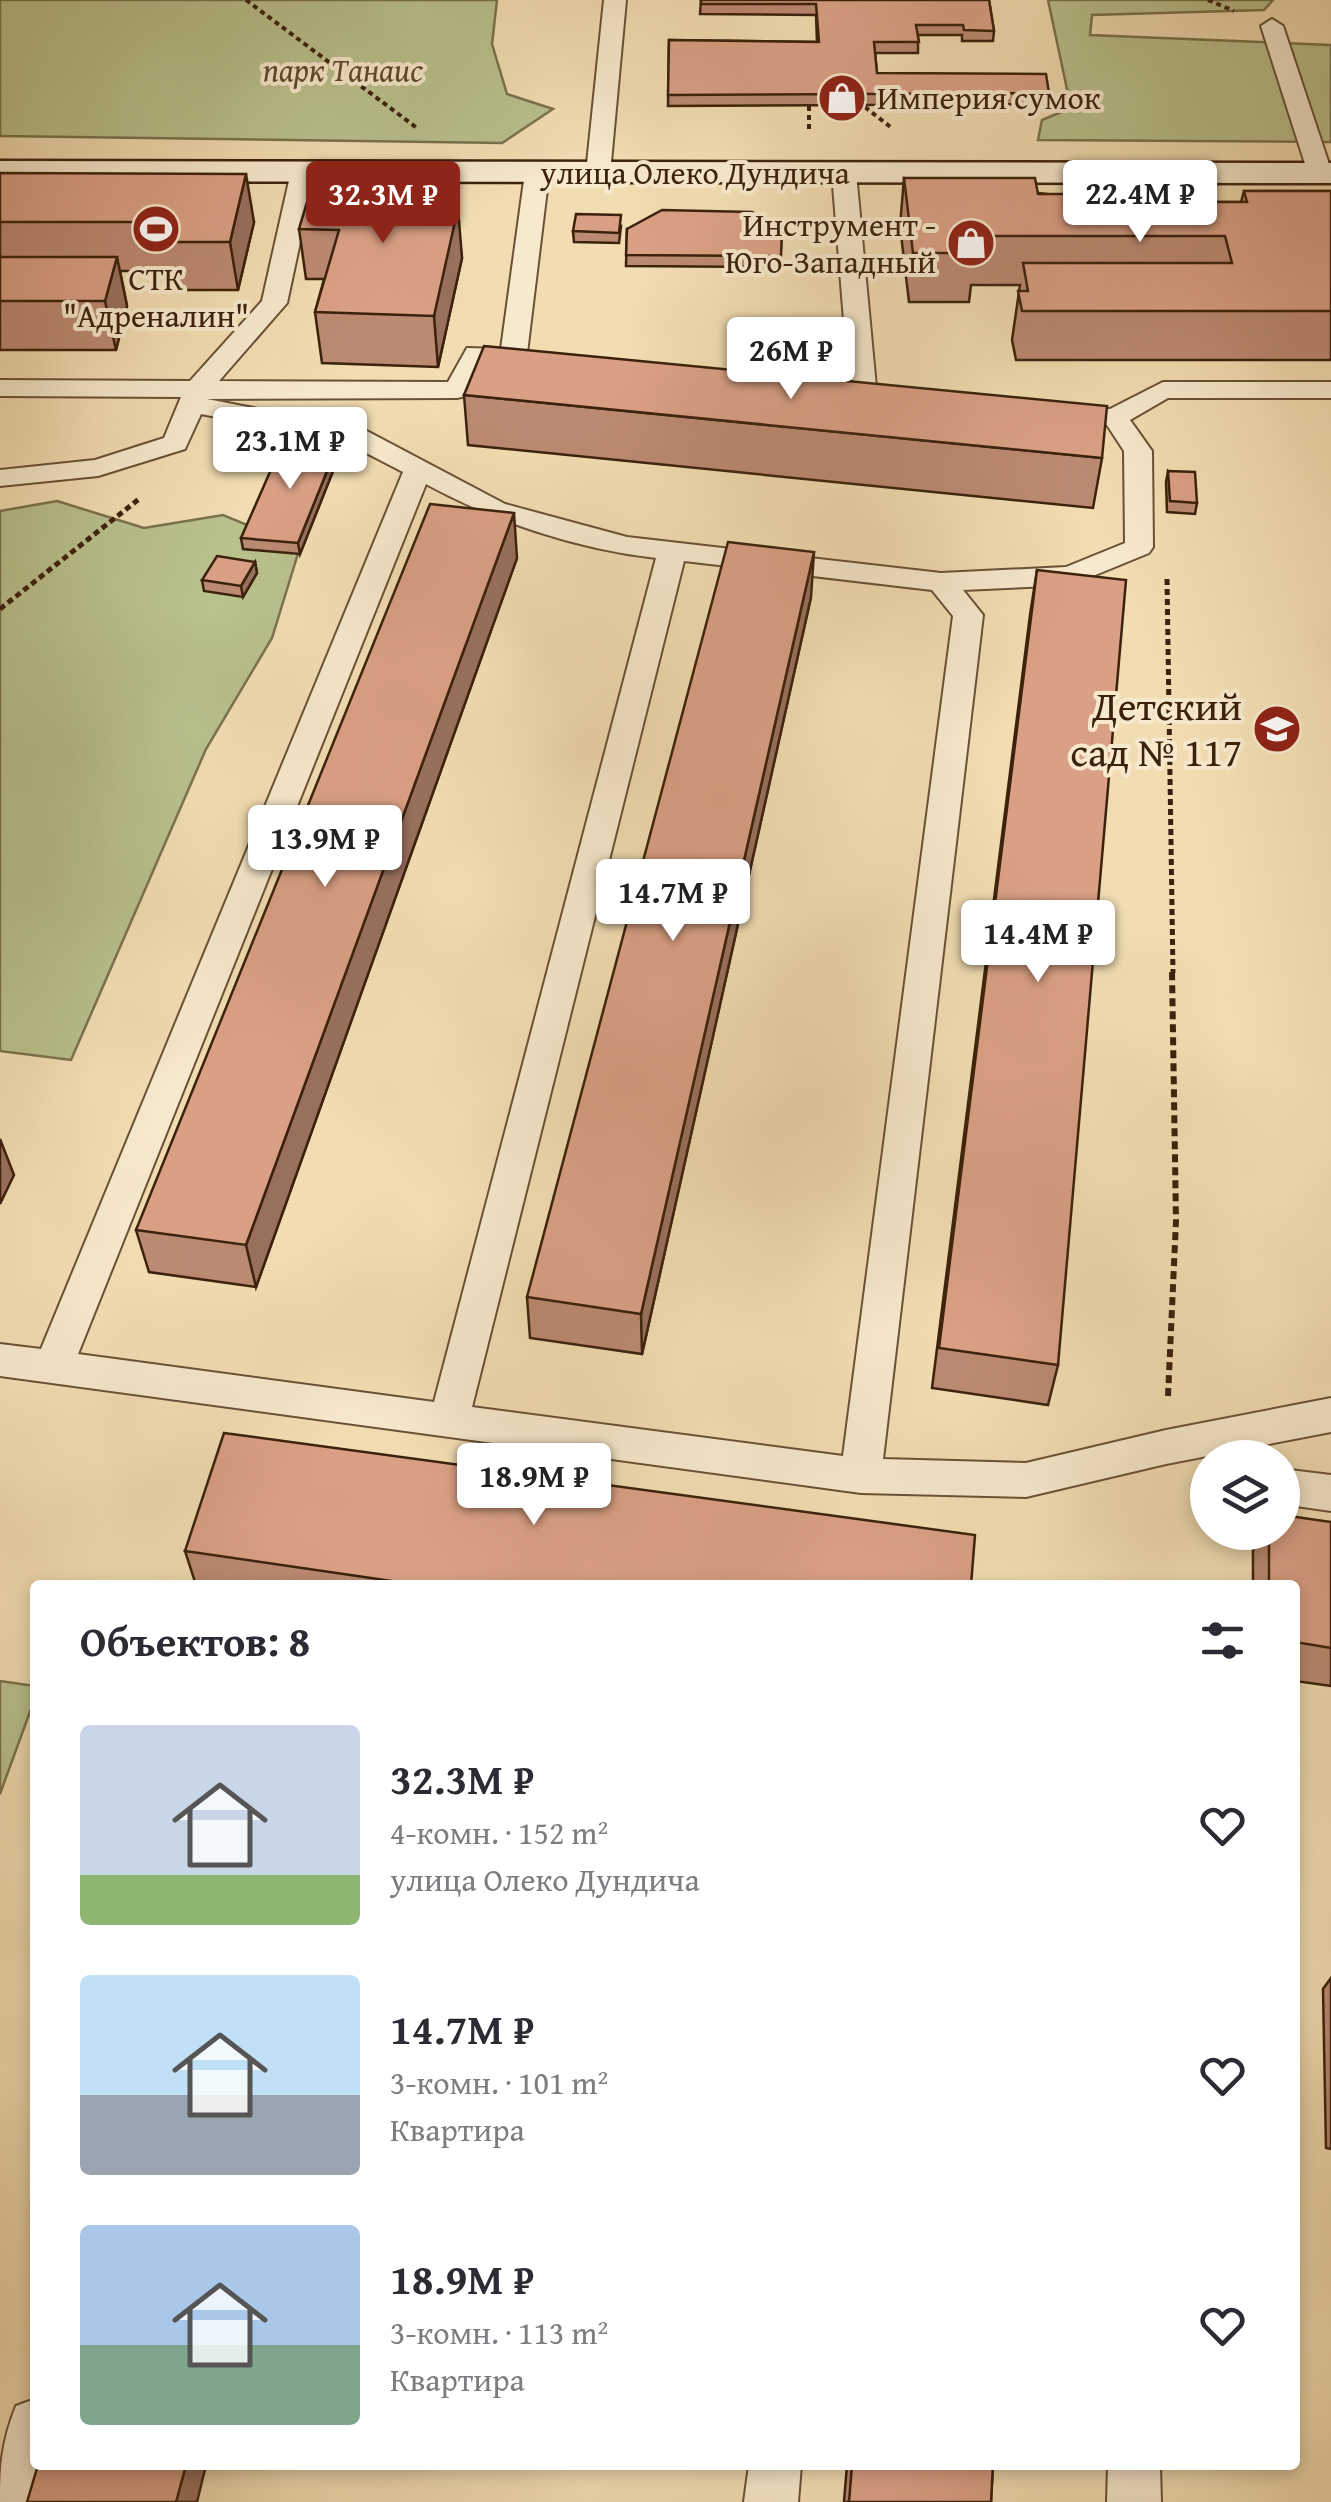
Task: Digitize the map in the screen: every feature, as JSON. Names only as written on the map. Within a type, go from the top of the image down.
[{"type":"street","name":"улица Олеко Дундича","points":[[0,170],[1325,173]]},
{"type":"lane","points":[[598,173],[615,0]]},
{"type":"lane","points":[[1272,26],[1325,173]]},
{"type":"lane","points":[[0,478],[98,468],[175,443],[195,396],[274,303],[303,172]]},
{"type":"lane","points":[[513,359],[537,173]]},
{"type":"lane","points":[[844,174],[854,393],[921,399]]},
{"type":"lane","points":[[0,388],[195,396],[457,390],[476,354],[552,363]]},
{"type":"lane","points":[[1018,409],[1115,418],[1163,390],[1331,390]]},
{"type":"lane","points":[[195,396],[355,436],[495,510],[626,546],[942,582],[1072,576],[1138,546],[1138,450],[1115,418]]},
{"type":"lane","points":[[53,1368],[418,469]]},
{"type":"lane","points":[[449,1418],[672,551]]},
{"type":"lane","points":[[861,1476],[968,615],[942,582]]},
{"type":"lane","points":[[0,1360],[861,1476],[1026,1480],[1166,1447],[1331,1415]]},
{"type":"lane","points":[[1166,1447],[1190,1455]]},
{"type":"lane","points":[[1300,1489],[1331,1494]]},
{"type":"lane","points":[[11,2502],[30,2441]]},
{"type":"lane","points":[[770,2502],[774,2470]]},
{"type":"lane","points":[[1134,2470],[1134,2502]]},
{"type":"path","points":[[246,0],[476,172]]},
{"type":"path","points":[[0,609],[135,504],[175,443]]},
{"type":"path","points":[[1138,546],[1170,582],[1176,1221],[1166,1447]]},
{"type":"green space","name":"парк Танаис","points":[[0,0],[497,0],[492,44],[507,94],[553,109],[502,143],[0,136]]},
{"type":"green space","points":[[1048,0],[1273,0],[1264,10],[1092,15],[1090,35],[1331,45],[1331,142],[1038,140],[1042,120],[1071,108]]},
{"type":"green space","points":[[57,501],[144,528],[223,515],[300,547],[272,638],[206,749],[71,1060],[0,1051],[0,511]]},
{"type":"green space","points":[[0,1681],[30,1685],[30,1712],[0,1794]]},
{"type":"building","points":[[701,0],[989,0],[994,31],[964,30],[963,25],[916,25],[919,42],[874,42],[877,73],[1046,74],[1049,93],[668,95],[669,40],[819,42],[816,4],[701,4]]},
{"type":"building","points":[[0,173],[246,174],[230,242],[170,242],[174,222],[0,222]]},
{"type":"building","points":[[904,178],[1035,178],[1038,194],[1116,194],[1118,202],[1247,202],[1244,191],[1331,191],[1331,311],[1022,311],[1018,291],[1028,291],[1023,263],[1232,263],[1225,236],[972,236],[974,253],[913,253]]},
{"type":"building","points":[[313,182],[453,185],[448,208],[458,208],[434,316],[315,312],[339,230],[299,229]]},
{"type":"building","points":[[662,210],[752,212],[782,228],[781,256],[626,255],[627,229]]},
{"type":"building","points":[[576,214],[621,215],[619,233],[573,231]]},
{"type":"building","points":[[0,257],[117,257],[105,301],[0,301]]},
{"type":"building","points":[[484,346],[1107,406],[1102,458],[464,395]]},
{"type":"building","points":[[284,440],[338,444],[298,543],[241,538]]},
{"type":"building","points":[[1168,471],[1195,472],[1197,503],[1170,501]]},
{"type":"building","points":[[430,504],[514,513],[246,1245],[136,1230]]},
{"type":"building","points":[[728,542],[814,552],[641,1314],[527,1297]]},
{"type":"building","points":[[217,556],[255,562],[241,586],[202,580]]},
{"type":"building","points":[[1037,570],[1126,580],[1058,1365],[939,1348]]},
{"type":"building","points":[[224,1433],[975,1535],[971,1580],[385,1580],[185,1551]]},
{"type":"building","points":[[1300,1518],[1331,1522],[1331,1648],[1300,1643],[1300,1580],[1269,1580],[1269,1550],[1300,1550]]},
{"type":"building","points":[[37,2470],[185,2470],[176,2502],[27,2502]]},
{"type":"building","points":[[852,2470],[993,2470],[991,2502],[849,2502]]},
{"type":"place","name":"Империя сумок","points":[[842,98]]},
{"type":"place","name":"СТК \"Адреналин\"","points":[[156,229]]},
{"type":"place","name":"Инструмент - Юго-Западный","points":[[971,243]]},
{"type":"place","name":"Детский сад № 117","points":[[1277,729]]}]
